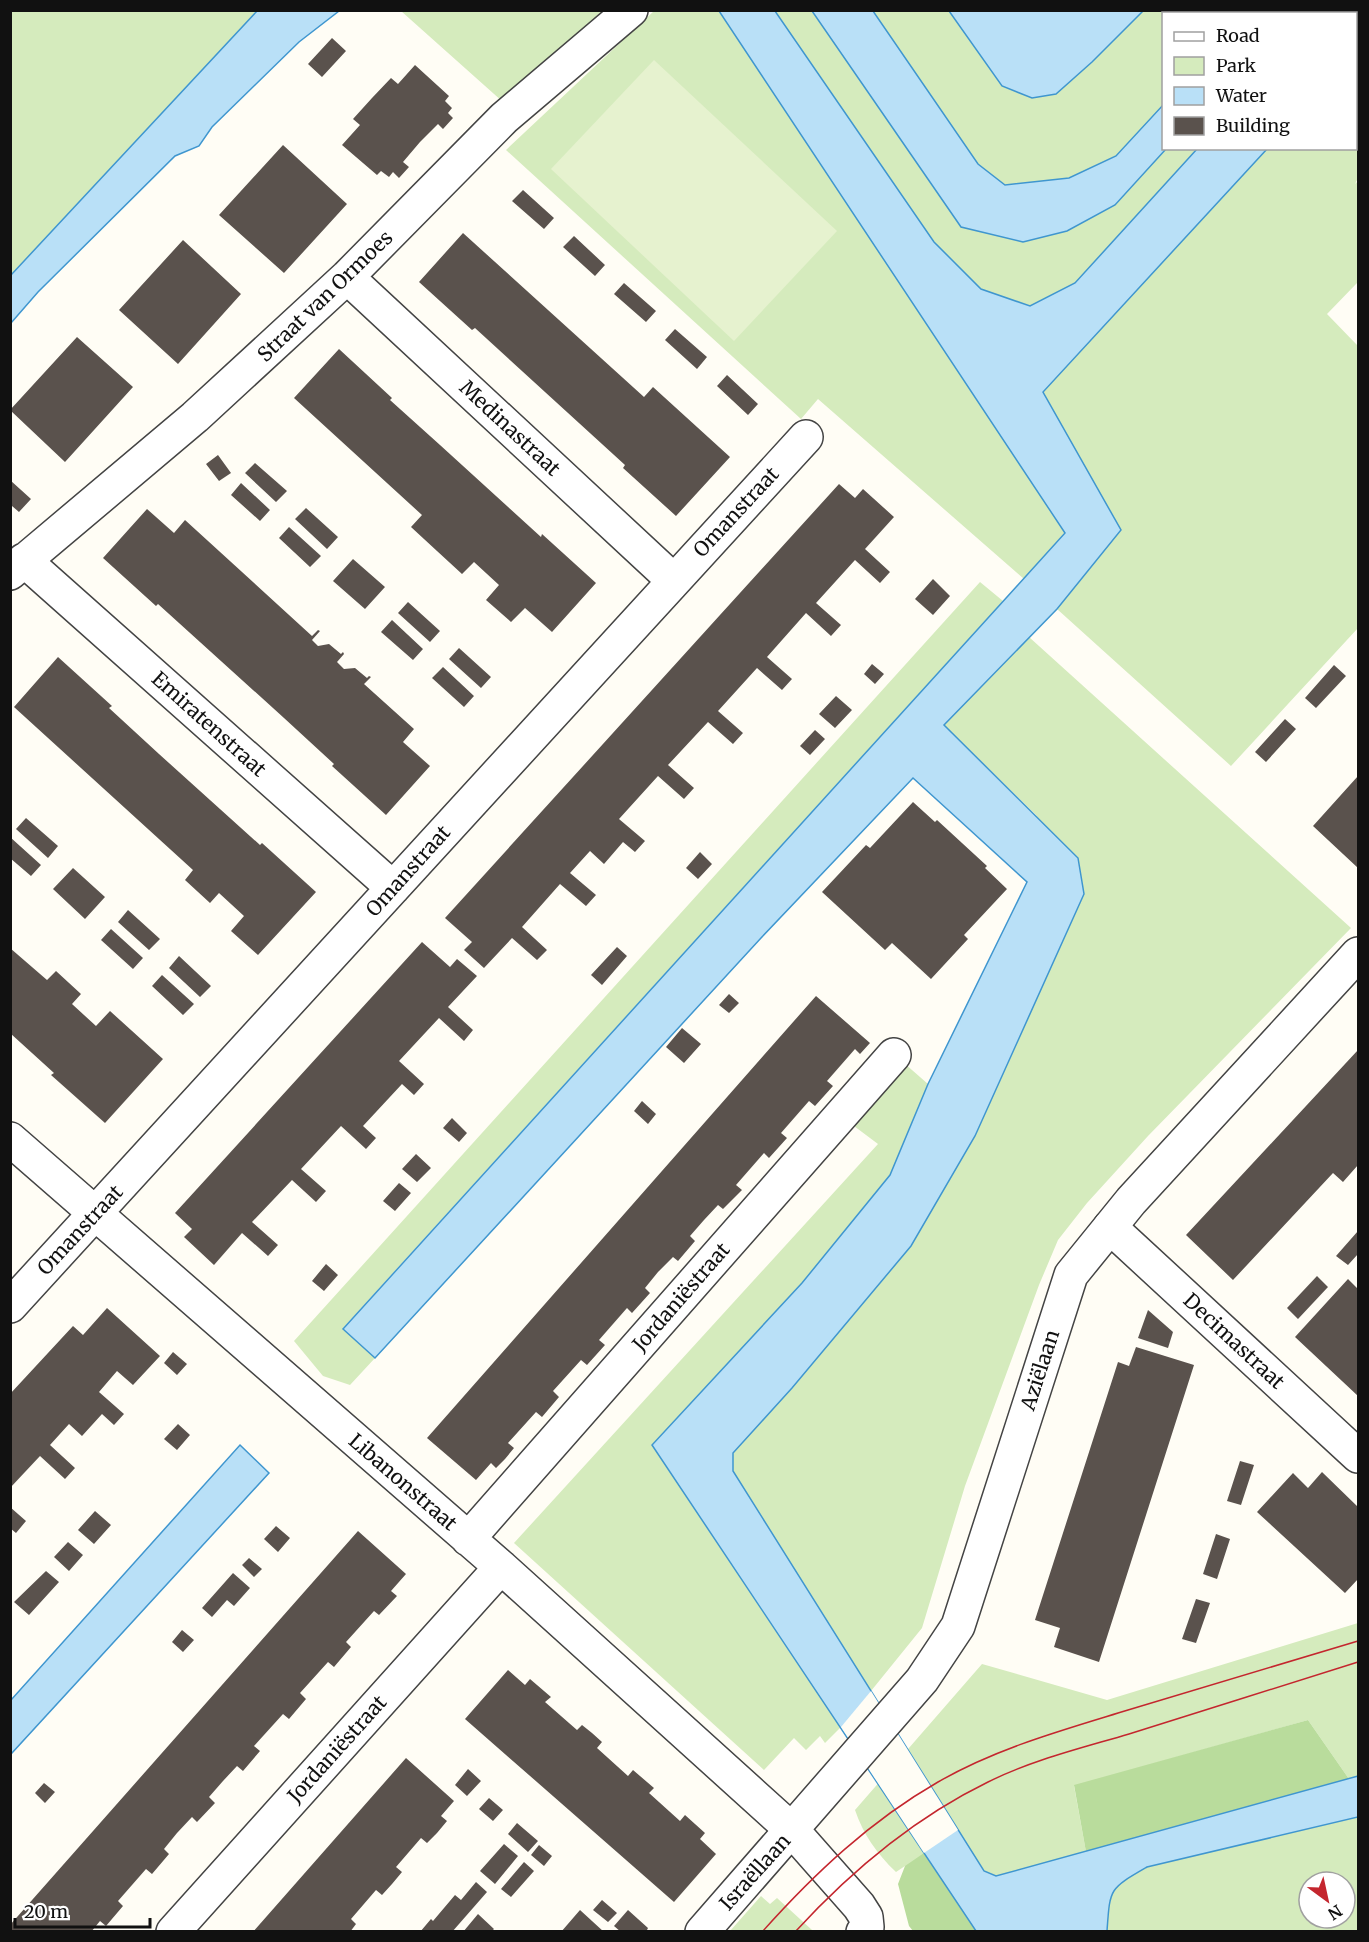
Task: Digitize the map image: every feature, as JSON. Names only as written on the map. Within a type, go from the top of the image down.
[{"type":"street","name":"Straat van Ormoes","points":[[17,566],[195,417],[347,277],[504,118],[631,10]]},
{"type":"street","name":"Medinastraat","points":[[347,277],[673,580]]},
{"type":"street","name":"Omanstraat","points":[[10,1305],[95,1215],[806,437]]},
{"type":"street","name":"Emiratenstraat","points":[[17,566],[393,888]]},
{"type":"street","name":"Aziëlaan","points":[[792,1830],[922,1680],[958,1626],[1071,1275],[1110,1227],[1359,954]]},
{"type":"street","name":"Jordaniëstraat","points":[[468,1539],[894,1054]]},
{"type":"street","name":"Libanonstraat","points":[[10,1139],[501,1567],[792,1830]]},
{"type":"street","name":"Decimastraat","points":[[1110,1227],[1359,1456]]},
{"type":"street","name":"Jordaniëstraat","points":[[173,1932],[501,1567]]},
{"type":"street","name":"Israëllaan","points":[[702,1932],[792,1830],[860,1906],[866,1917],[867,1930]]},
{"type":"green space","points":[[10,11],[257,11],[11,275],[10,275]]},
{"type":"green space","points":[[401,11],[608,11],[503,102]]},
{"type":"green space","points":[[654,11],[719,11],[1065,532],[1024,579],[818,399],[801,419],[506,150]]},
{"type":"green space","points":[[775,11],[812,11],[961,227],[1115,205],[1165,150],[1196,150],[1075,283],[1030,306],[981,289],[934,242]]},
{"type":"green space","points":[[873,11],[949,11],[1002,86],[1056,94],[1143,11],[1251,11],[1162,12],[1162,106],[1116,156],[1069,178],[1005,185],[978,164]]},
{"type":"green space","points":[[1358,50],[1358,178],[1355,184],[1358,181],[1358,282],[1327,314],[1358,346],[1358,628],[1231,766],[1057,609],[1121,530],[1042,392],[1266,150],[1357,150]]},
{"type":"green space","points":[[654,60],[837,231],[734,341],[551,169]]},
{"type":"green space","points":[[980,582],[1003,601],[343,1328],[375,1358],[350,1385],[323,1376],[294,1341]]},
{"type":"green space","points":[[1029,637],[1351,928],[1148,1136],[1087,1203],[1058,1240],[1039,1285],[965,1486],[922,1628],[871,1691],[733,1472],[733,1453],[792,1388],[911,1246],[975,1136],[1084,894],[1036,815],[944,725]]},
{"type":"green space","points":[[904,1063],[928,1084],[890,1175],[802,1283],[652,1445],[841,1727],[825,1743],[820,1736],[806,1750],[794,1738],[764,1770],[514,1543],[878,1144],[850,1123]]},
{"type":"green space","points":[[1358,1623],[1358,1776],[1349,1779],[1308,1720],[1074,1786],[1086,1852],[996,1876],[984,1871],[905,1866],[896,1872],[871,1843],[858,1819],[855,1810],[982,1664],[1107,1700]]},
{"type":"green space","points":[[1308,1720],[1349,1779],[1086,1852],[1074,1785]]},
{"type":"green space","points":[[1358,1817],[1358,1931],[1107,1932],[1111,1898],[1114,1891],[1125,1880],[1147,1867]]},
{"type":"green space","points":[[924,1853],[976,1931],[913,1931],[909,1926],[898,1884],[905,1866]]},
{"type":"green space","points":[[761,1896],[770,1904],[777,1898],[812,1930],[730,1931]]},
{"type":"water","points":[[257,11],[339,11],[299,42],[212,127],[199,146],[175,156],[38,292],[11,323],[11,275]]},
{"type":"water","points":[[719,11],[775,11],[934,242],[981,289],[1030,306],[1075,283],[1196,150],[1266,150],[1043,392],[1121,530],[1057,609],[944,725],[1078,858],[1084,894],[975,1136],[911,1246],[792,1388],[733,1453],[733,1471],[984,1871],[996,1876],[1358,1776],[1358,1817],[1147,1867],[1125,1880],[1114,1891],[1109,1906],[1107,1931],[976,1931],[652,1445],[802,1283],[890,1175],[928,1084],[1027,882],[913,778],[761,938],[375,1358],[343,1329],[1065,533]]},
{"type":"water","points":[[812,11],[873,11],[978,164],[1005,185],[1069,178],[1116,156],[1162,106],[1162,150],[1165,150],[1115,205],[1067,231],[1023,242],[961,227]]},
{"type":"water","points":[[949,11],[1143,11],[1056,94],[1032,98],[1002,86]]},
{"type":"water","points":[[1358,11],[1357,51],[1357,12],[1321,12]]},
{"type":"water","points":[[240,1445],[269,1473],[11,1754],[11,1700]]},
{"type":"pier","points":[[871,1691],[958,1830],[924,1853],[841,1727]]},
{"type":"building","points":[[332,38],[346,51],[322,77],[308,64]]},
{"type":"building","points":[[415,65],[449,96],[445,101],[452,108],[448,113],[453,118],[443,129],[438,124],[420,142],[403,162],[409,167],[399,178],[393,172],[389,177],[381,171],[377,175],[342,145],[360,125],[353,119],[372,98],[391,78],[398,84]]},
{"type":"building","points":[[283,145],[347,204],[284,273],[219,215]]},
{"type":"building","points":[[523,190],[554,218],[544,229],[512,201]]},
{"type":"building","points":[[463,233],[644,397],[653,387],[730,457],[676,516],[623,468],[625,465],[475,328],[472,330],[419,282]]},
{"type":"building","points":[[574,236],[605,265],[595,276],[563,247]]},
{"type":"building","points":[[183,240],[241,294],[178,364],[119,310]]},
{"type":"building","points":[[624,283],[656,311],[646,322],[614,294]]},
{"type":"building","points":[[675,329],[707,357],[697,369],[665,340]]},
{"type":"building","points":[[77,337],[133,387],[65,462],[10,410]]},
{"type":"building","points":[[339,349],[392,398],[390,400],[541,537],[542,534],[596,583],[552,632],[525,608],[511,622],[486,600],[499,585],[474,562],[462,574],[411,527],[422,515],[294,398]]},
{"type":"building","points":[[727,375],[758,404],[748,415],[717,386]]},
{"type":"building","points":[[218,455],[231,473],[219,481],[206,464]]},
{"type":"building","points":[[255,463],[287,491],[276,502],[245,473]]},
{"type":"building","points":[[10,480],[31,499],[19,512],[12,506],[10,508]]},
{"type":"building","points":[[241,483],[270,510],[260,521],[231,495]]},
{"type":"building","points":[[839,484],[855,498],[863,489],[894,517],[865,549],[890,572],[880,583],[855,560],[816,603],[841,625],[831,636],[806,613],[767,657],[792,679],[782,690],[757,668],[718,711],[743,733],[733,744],[708,722],[668,765],[694,788],[684,799],[658,776],[619,819],[645,841],[635,852],[623,842],[604,864],[590,851],[570,873],[596,895],[586,906],[560,884],[522,927],[547,950],[537,960],[512,938],[484,968],[464,950],[472,942],[445,918]]},
{"type":"building","points":[[306,508],[338,537],[327,549],[295,519]]},
{"type":"building","points":[[147,509],[174,533],[185,520],[312,636],[318,630],[320,631],[312,640],[318,646],[329,644],[341,654],[343,652],[344,654],[337,662],[344,669],[355,668],[367,678],[371,677],[364,684],[414,729],[403,742],[430,766],[386,815],[284,718],[158,604],[156,606],[103,558]]},
{"type":"building","points":[[289,527],[321,556],[310,567],[279,538]]},
{"type":"building","points":[[353,559],[385,587],[365,609],[333,581]]},
{"type":"building","points":[[933,579],[950,596],[933,615],[915,599]]},
{"type":"building","points":[[408,602],[440,631],[430,642],[398,613]]},
{"type":"building","points":[[392,620],[423,649],[413,660],[381,632]]},
{"type":"building","points":[[459,648],[491,677],[481,688],[449,659]]},
{"type":"building","points":[[58,657],[112,706],[109,708],[159,754],[316,892],[258,955],[231,931],[244,916],[219,893],[210,903],[185,880],[193,870],[14,707]]},
{"type":"building","points":[[872,664],[884,674],[875,684],[864,674]]},
{"type":"building","points":[[1334,665],[1346,676],[1316,708],[1305,698]]},
{"type":"building","points":[[443,667],[474,696],[464,707],[432,678]]},
{"type":"building","points":[[836,696],[852,710],[835,728],[819,714]]},
{"type":"building","points":[[1285,719],[1296,729],[1266,762],[1255,752]]},
{"type":"building","points":[[815,730],[825,739],[810,755],[800,746]]},
{"type":"building","points":[[1358,776],[1358,868],[1313,826]]},
{"type":"building","points":[[913,802],[935,822],[937,820],[987,866],[985,868],[1007,889],[964,935],[968,939],[931,979],[892,943],[885,950],[822,892],[866,845],[870,848]]},
{"type":"building","points":[[26,818],[58,846],[48,858],[16,829]]},
{"type":"building","points":[[10,837],[41,865],[31,876],[10,858]]},
{"type":"building","points":[[700,852],[712,864],[698,879],[686,868]]},
{"type":"building","points":[[73,868],[105,897],[85,919],[53,889]]},
{"type":"building","points":[[128,910],[160,939],[149,950],[118,922]]},
{"type":"building","points":[[111,929],[143,958],[133,969],[101,940]]},
{"type":"building","points":[[422,942],[450,967],[457,959],[477,976],[448,1007],[473,1030],[464,1041],[439,1018],[399,1061],[424,1084],[414,1095],[402,1084],[363,1126],[376,1138],[366,1149],[341,1126],[301,1169],[326,1191],[316,1202],[292,1180],[252,1222],[278,1245],[268,1256],[242,1233],[214,1265],[184,1237],[192,1229],[175,1213]]},
{"type":"building","points":[[617,947],[627,956],[602,985],[591,975]]},
{"type":"building","points":[[10,948],[47,980],[56,971],[81,994],[72,1004],[96,1026],[110,1011],[163,1059],[105,1123],[51,1075],[54,1073],[10,1033]]},
{"type":"building","points":[[179,956],[211,986],[200,997],[169,968]]},
{"type":"building","points":[[162,975],[194,1004],[183,1015],[152,986]]},
{"type":"building","points":[[729,994],[739,1003],[729,1013],[719,1005]]},
{"type":"building","points":[[816,996],[870,1043],[860,1054],[855,1049],[827,1081],[833,1086],[815,1106],[809,1101],[781,1133],[787,1138],[769,1158],[764,1153],[736,1185],[742,1190],[723,1209],[718,1205],[704,1220],[690,1236],[695,1241],[678,1261],[673,1257],[658,1272],[645,1288],[650,1293],[632,1313],[627,1308],[599,1340],[605,1345],[587,1365],[581,1360],[553,1391],[559,1397],[542,1417],[536,1412],[508,1443],[514,1448],[505,1459],[496,1468],[491,1463],[476,1480],[427,1438]]},
{"type":"building","points":[[682,1028],[701,1044],[684,1063],[666,1047]]},
{"type":"building","points":[[1358,1050],[1358,1165],[1343,1182],[1333,1173],[1233,1280],[1186,1235]]},
{"type":"building","points":[[642,1101],[656,1114],[648,1124],[634,1111]]},
{"type":"building","points":[[452,1118],[467,1133],[459,1142],[443,1128]]},
{"type":"building","points":[[416,1154],[431,1168],[417,1182],[402,1169]]},
{"type":"building","points":[[399,1183],[411,1193],[395,1211],[383,1201]]},
{"type":"building","points":[[1358,1231],[1358,1254],[1348,1265],[1336,1256]]},
{"type":"building","points":[[326,1264],[338,1275],[324,1291],[312,1281]]},
{"type":"building","points":[[1317,1276],[1328,1287],[1298,1319],[1287,1308]]},
{"type":"building","points":[[1348,1279],[1358,1289],[1358,1396],[1295,1337]]},
{"type":"building","points":[[107,1308],[160,1356],[133,1385],[117,1371],[99,1392],[124,1414],[114,1425],[102,1414],[82,1436],[69,1424],[50,1445],[75,1468],[65,1479],[40,1456],[10,1488],[10,1394],[73,1326],[83,1335]]},
{"type":"building","points":[[1148,1310],[1173,1332],[1168,1348],[1138,1338]]},
{"type":"building","points":[[1136,1347],[1194,1365],[1099,1662],[1054,1647],[1060,1628],[1035,1620],[1118,1362],[1129,1366]]},
{"type":"building","points":[[173,1352],[187,1364],[177,1375],[164,1363]]},
{"type":"building","points":[[178,1424],[190,1435],[177,1450],[164,1439]]},
{"type":"building","points":[[1240,1461],[1254,1465],[1241,1505],[1227,1501]]},
{"type":"building","points":[[1322,1472],[1358,1507],[1358,1579],[1345,1593],[1257,1512],[1293,1473],[1308,1488]]},
{"type":"building","points":[[10,1507],[26,1521],[16,1533],[10,1528]]},
{"type":"building","points":[[95,1511],[111,1525],[94,1544],[78,1530]]},
{"type":"building","points":[[276,1526],[290,1538],[278,1552],[264,1539]]},
{"type":"building","points":[[358,1531],[406,1574],[391,1591],[397,1596],[379,1615],[374,1611],[346,1642],[351,1647],[334,1667],[328,1662],[300,1693],[306,1699],[289,1719],[283,1714],[254,1746],[260,1751],[243,1771],[237,1766],[223,1781],[209,1797],[215,1803],[197,1822],[192,1817],[177,1833],[164,1849],[169,1854],[152,1874],[146,1869],[118,1901],[123,1906],[106,1926],[100,1921],[91,1932],[10,1932],[10,1925]]},
{"type":"building","points":[[1216,1534],[1230,1539],[1217,1579],[1203,1574]]},
{"type":"building","points":[[68,1542],[83,1555],[69,1571],[54,1557]]},
{"type":"building","points":[[249,1558],[262,1569],[254,1577],[242,1565]]},
{"type":"building","points":[[46,1571],[59,1582],[29,1615],[14,1602]]},
{"type":"building","points":[[233,1573],[250,1588],[234,1606],[227,1600],[212,1617],[202,1608]]},
{"type":"building","points":[[1196,1599],[1210,1603],[1196,1643],[1182,1639]]},
{"type":"building","points":[[182,1630],[194,1640],[183,1652],[172,1642]]},
{"type":"building","points":[[508,1670],[525,1685],[530,1679],[551,1697],[545,1702],[577,1730],[582,1725],[602,1742],[597,1748],[628,1776],[633,1770],[654,1788],[649,1793],[680,1821],[685,1815],[705,1833],[700,1839],[716,1854],[674,1902],[465,1719]]},
{"type":"building","points":[[406,1758],[454,1801],[441,1816],[447,1821],[437,1833],[427,1843],[421,1838],[396,1867],[402,1872],[392,1884],[382,1895],[376,1890],[351,1919],[356,1924],[350,1932],[253,1932]]},
{"type":"building","points":[[468,1769],[481,1781],[467,1796],[455,1785]]},
{"type":"building","points":[[44,1783],[55,1792],[45,1803],[35,1793]]},
{"type":"building","points":[[489,1798],[503,1810],[493,1821],[479,1809]]},
{"type":"building","points":[[517,1823],[538,1841],[528,1852],[508,1834]]},
{"type":"building","points":[[504,1844],[518,1856],[495,1884],[480,1871]]},
{"type":"building","points":[[539,1845],[552,1856],[544,1866],[531,1855]]},
{"type":"building","points":[[524,1862],[534,1871],[511,1897],[501,1889]]},
{"type":"building","points":[[476,1882],[487,1892],[452,1932],[420,1932],[431,1919],[433,1921],[455,1895],[461,1900]]},
{"type":"building","points":[[602,1900],[617,1913],[608,1922],[593,1910]]},
{"type":"building","points":[[580,1910],[604,1932],[561,1932]]},
{"type":"building","points":[[628,1910],[648,1928],[646,1932],[621,1932],[614,1926]]},
{"type":"building","points":[[478,1914],[494,1929],[491,1932],[463,1932]]},
{"type":"tram line","points":[[762,1932],[823,1869],[866,1831],[913,1797],[960,1770],[983,1759],[1055,1733],[1358,1641]]},
{"type":"tram line","points":[[795,1932],[838,1888],[884,1848],[934,1812],[988,1782],[1057,1755],[1358,1662]]}]
